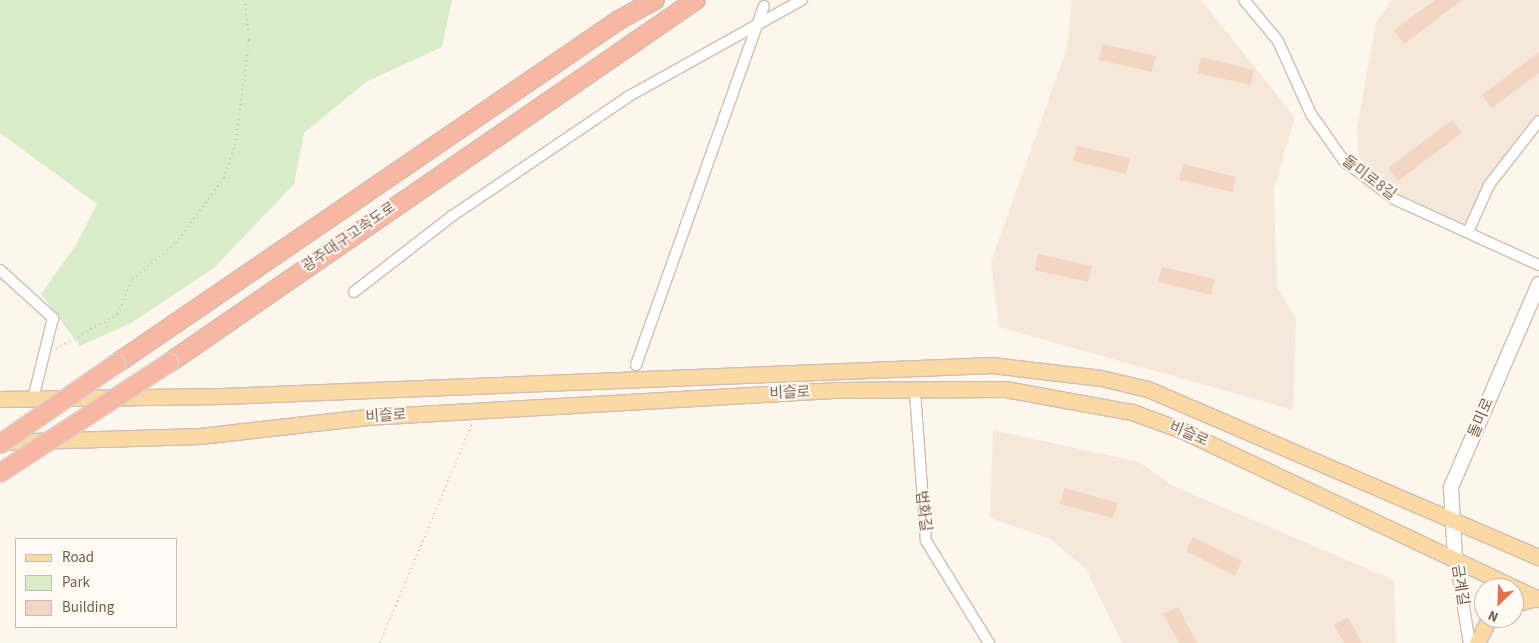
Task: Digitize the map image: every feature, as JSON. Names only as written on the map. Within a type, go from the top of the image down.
[{"type":"highway","name":"광주대구고속도로","points":[[0,443],[619,20],[655,0]]},
{"type":"highway","name":"광주대구고속도로","points":[[0,473],[169,363],[696,0]]},
{"type":"main road","name":"돌미로","points":[[1455,557],[1451,487],[1539,284]]},
{"type":"main road","name":"비슬로","points":[[0,399],[223,396],[992,365],[1101,378],[1148,390],[1539,557]]},
{"type":"main road","name":"비슬로","points":[[0,443],[200,436],[478,410],[837,390],[915,392],[1005,389],[1132,412],[1181,430],[1455,557],[1538,598]]},
{"type":"main road","points":[[1524,602],[1538,598]]},
{"type":"main road","points":[[1477,643],[1484,628]]},
{"type":"street","points":[[354,292],[452,216],[631,95],[802,0]]},
{"type":"street","name":"돌미로8길","points":[[1244,0],[1278,41],[1310,114],[1344,161],[1394,198],[1539,265]]},
{"type":"street","points":[[636,365],[764,6]]},
{"type":"street","points":[[1468,232],[1489,185],[1539,121]]},
{"type":"street","points":[[0,270],[53,318],[33,399]]},
{"type":"street","name":"법화길","points":[[915,392],[926,541],[989,643]]},
{"type":"street","name":"금계길","points":[[1455,557],[1469,643]]},
{"type":"path","points":[[43,356],[118,314],[132,279],[176,242],[224,178],[236,140],[249,40],[245,0]]},
{"type":"path","points":[[380,643],[478,410]]},
{"type":"shaded area","points":[[1072,0],[1201,0],[1295,117],[1274,189],[1277,286],[1296,319],[1293,410],[999,327],[991,262],[1067,48]]},
{"type":"shaded area","points":[[1392,0],[1539,0],[1539,121],[1512,151],[1468,232],[1394,199],[1360,174],[1357,128],[1376,22]]},
{"type":"shaded area","points":[[993,430],[1139,462],[1173,486],[1394,580],[1396,643],[1122,643],[1086,569],[1050,539],[990,518]]},
{"type":"green space","points":[[0,0],[452,0],[442,47],[366,82],[304,133],[294,184],[215,267],[131,323],[80,346],[41,294],[76,245],[97,204],[0,133]]},
{"type":"building","points":[[1435,0],[1462,0],[1404,44],[1394,30]]},
{"type":"building","points":[[1102,44],[1156,56],[1152,72],[1099,60]]},
{"type":"building","points":[[1539,52],[1539,73],[1492,108],[1482,95]]},
{"type":"building","points":[[1201,57],[1254,70],[1251,85],[1197,73]]},
{"type":"building","points":[[1452,120],[1462,133],[1398,181],[1388,168]]},
{"type":"building","points":[[1077,146],[1130,158],[1126,174],[1073,161]]},
{"type":"building","points":[[1183,164],[1236,177],[1233,192],[1179,180]]},
{"type":"building","points":[[1038,254],[1092,266],[1088,282],[1035,270]]},
{"type":"building","points":[[1162,267],[1215,279],[1211,295],[1158,282]]},
{"type":"building","points":[[1065,488],[1118,503],[1113,518],[1060,504]]},
{"type":"building","points":[[1193,537],[1242,561],[1235,576],[1186,551]]},
{"type":"building","points":[[1178,607],[1197,643],[1179,643],[1163,614]]},
{"type":"building","points":[[1348,617],[1362,643],[1344,643],[1334,625]]}]
